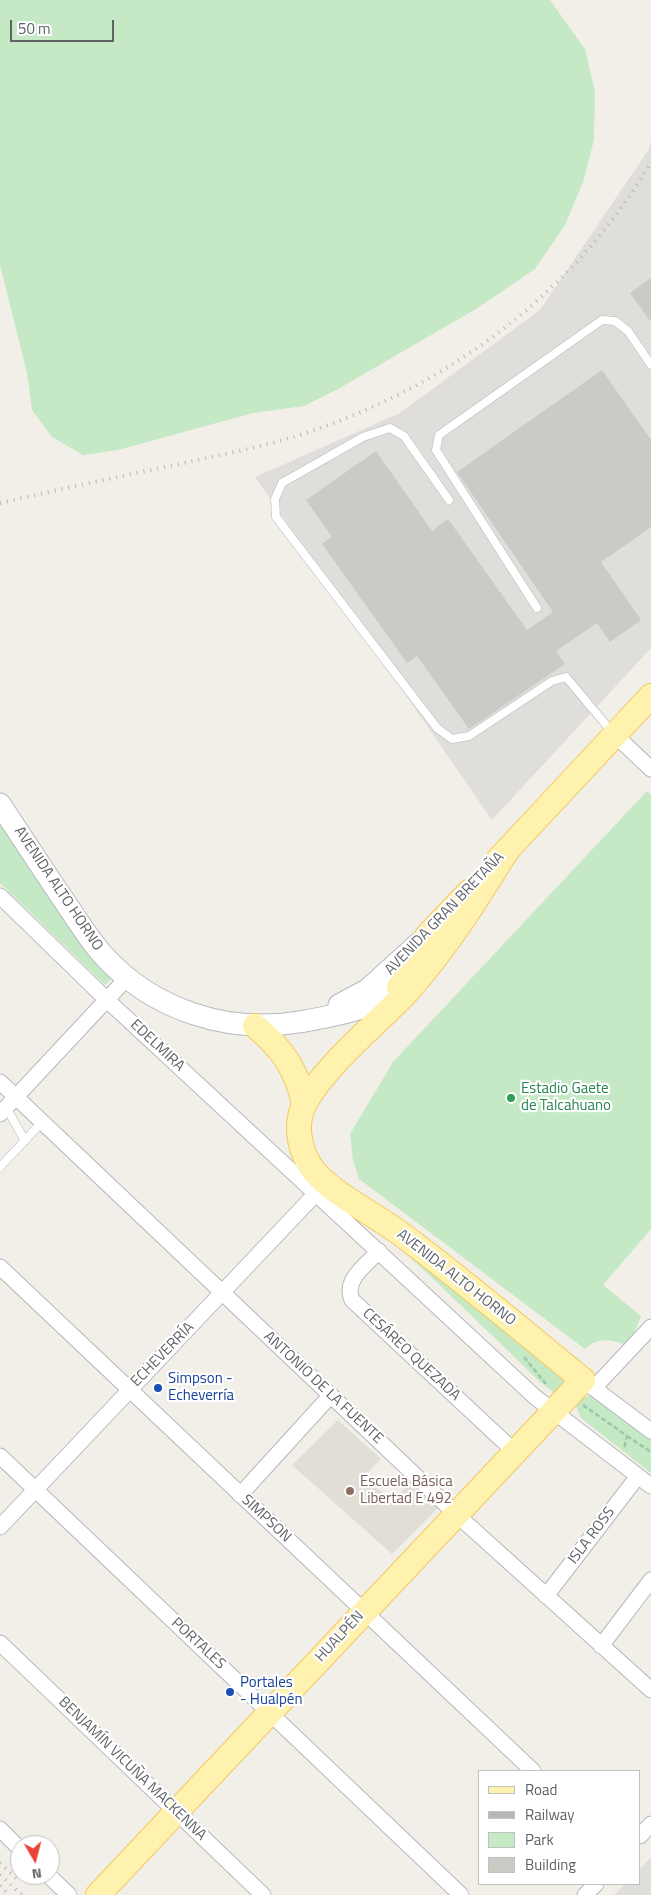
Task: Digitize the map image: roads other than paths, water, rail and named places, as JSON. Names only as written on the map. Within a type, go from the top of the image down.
[{"type":"main road","name":"AVENIDA GRAN BRETAÑA","points":[[304,1021],[367,990],[427,936],[651,696]]},
{"type":"main road","name":"AVENIDA ALTO HORNO","points":[[0,804],[91,940],[127,978],[154,997],[188,1012],[213,1020],[256,1026]]},
{"type":"main road","name":"AVENIDA GRAN BRETAÑA","points":[[304,1105],[335,1065],[430,964],[464,920],[508,849]]},
{"type":"main road","points":[[398,990],[427,936]]},
{"type":"main road","name":"AVENIDA GRAN BRETAÑA","points":[[256,1026],[338,1016],[357,1010],[376,1003],[398,990],[430,964]]},
{"type":"main road","name":"AVENIDA GRAN BRETAÑA","points":[[384,1015],[398,990]]},
{"type":"main road","points":[[256,1026],[276,1045],[290,1064],[302,1090],[304,1105]]},
{"type":"main road","name":"AVENIDA ALTO HORNO","points":[[304,1105],[299,1126],[302,1148],[321,1188],[408,1240],[574,1394]]},
{"type":"main road","name":"HUALPÉN","points":[[98,1895],[456,1514],[574,1394]]},
{"type":"street","points":[[614,735],[651,769]]},
{"type":"street","name":"EDELMIRA","points":[[0,896],[107,1000],[321,1188]]},
{"type":"street","points":[[7,1106],[127,978]]},
{"type":"street","name":"ANTONIO DE LA FUENTE","points":[[0,1082],[7,1106],[42,1122],[456,1514],[651,1690]]},
{"type":"street","name":"AVENIDA ALTO HORNO","points":[[321,1188],[379,1251],[574,1394],[651,1431]]},
{"type":"street","name":"ECHEVERRÍA","points":[[0,1527],[321,1188]]},
{"type":"street","name":"CESÁREO QUEZADA","points":[[379,1251],[351,1282],[349,1291],[352,1300],[515,1452]]},
{"type":"street","name":"SIMPSON","points":[[0,1267],[531,1770]]},
{"type":"street","points":[[574,1394],[651,1327]]},
{"type":"street","name":"AVENIDA ALTO HORNO","points":[[574,1394],[620,1462],[651,1486]]},
{"type":"street","points":[[240,1495],[331,1395]]},
{"type":"street","name":"PORTALES","points":[[0,1456],[270,1711],[461,1895]]},
{"type":"street","name":"ISLA ROSS","points":[[546,1596],[638,1476]]},
{"type":"street","points":[[601,1646],[651,1580]]},
{"type":"street","name":"BENJAMÍN VICUÑA MACKENNA","points":[[0,1643],[263,1895]]},
{"type":"street","points":[[641,1835],[651,1824]]},
{"type":"street","points":[[0,1830],[10,1839]]},
{"type":"street","points":[[58,1885],[69,1895]]},
{"type":"street","points":[[585,1895],[595,1885]]},
{"type":"lane","points":[[537,608],[436,450],[439,435],[602,320],[615,321],[628,331],[651,365]]},
{"type":"lane","points":[[449,500],[404,436],[390,428],[363,437],[282,484],[275,499],[276,517],[436,728],[452,738],[468,736],[552,681],[566,677],[614,735]]},
{"type":"lane","points":[[7,1106],[25,1141]]},
{"type":"lane","points":[[0,1166],[42,1122]]},
{"type":"railway","points":[[0,503],[284,440],[368,409],[417,385],[464,357],[508,325],[549,290],[587,251],[621,208],[651,162]]},
{"type":"railway","points":[[0,1863],[10,1872]]},
{"type":"railway","points":[[0,1875],[22,1895]]},
{"type":"railway","points":[[0,1886],[9,1895]]},
{"type":"place","name":"Estadio Gaete de Talcahuano","points":[[511,1098]]},
{"type":"place","name":"Simpson - Echeverría","points":[[158,1388]]},
{"type":"place","name":"Escuela Básica Libertad E 492","points":[[350,1491]]},
{"type":"place","name":"Portales - Hualpén","points":[[230,1692]]}]
